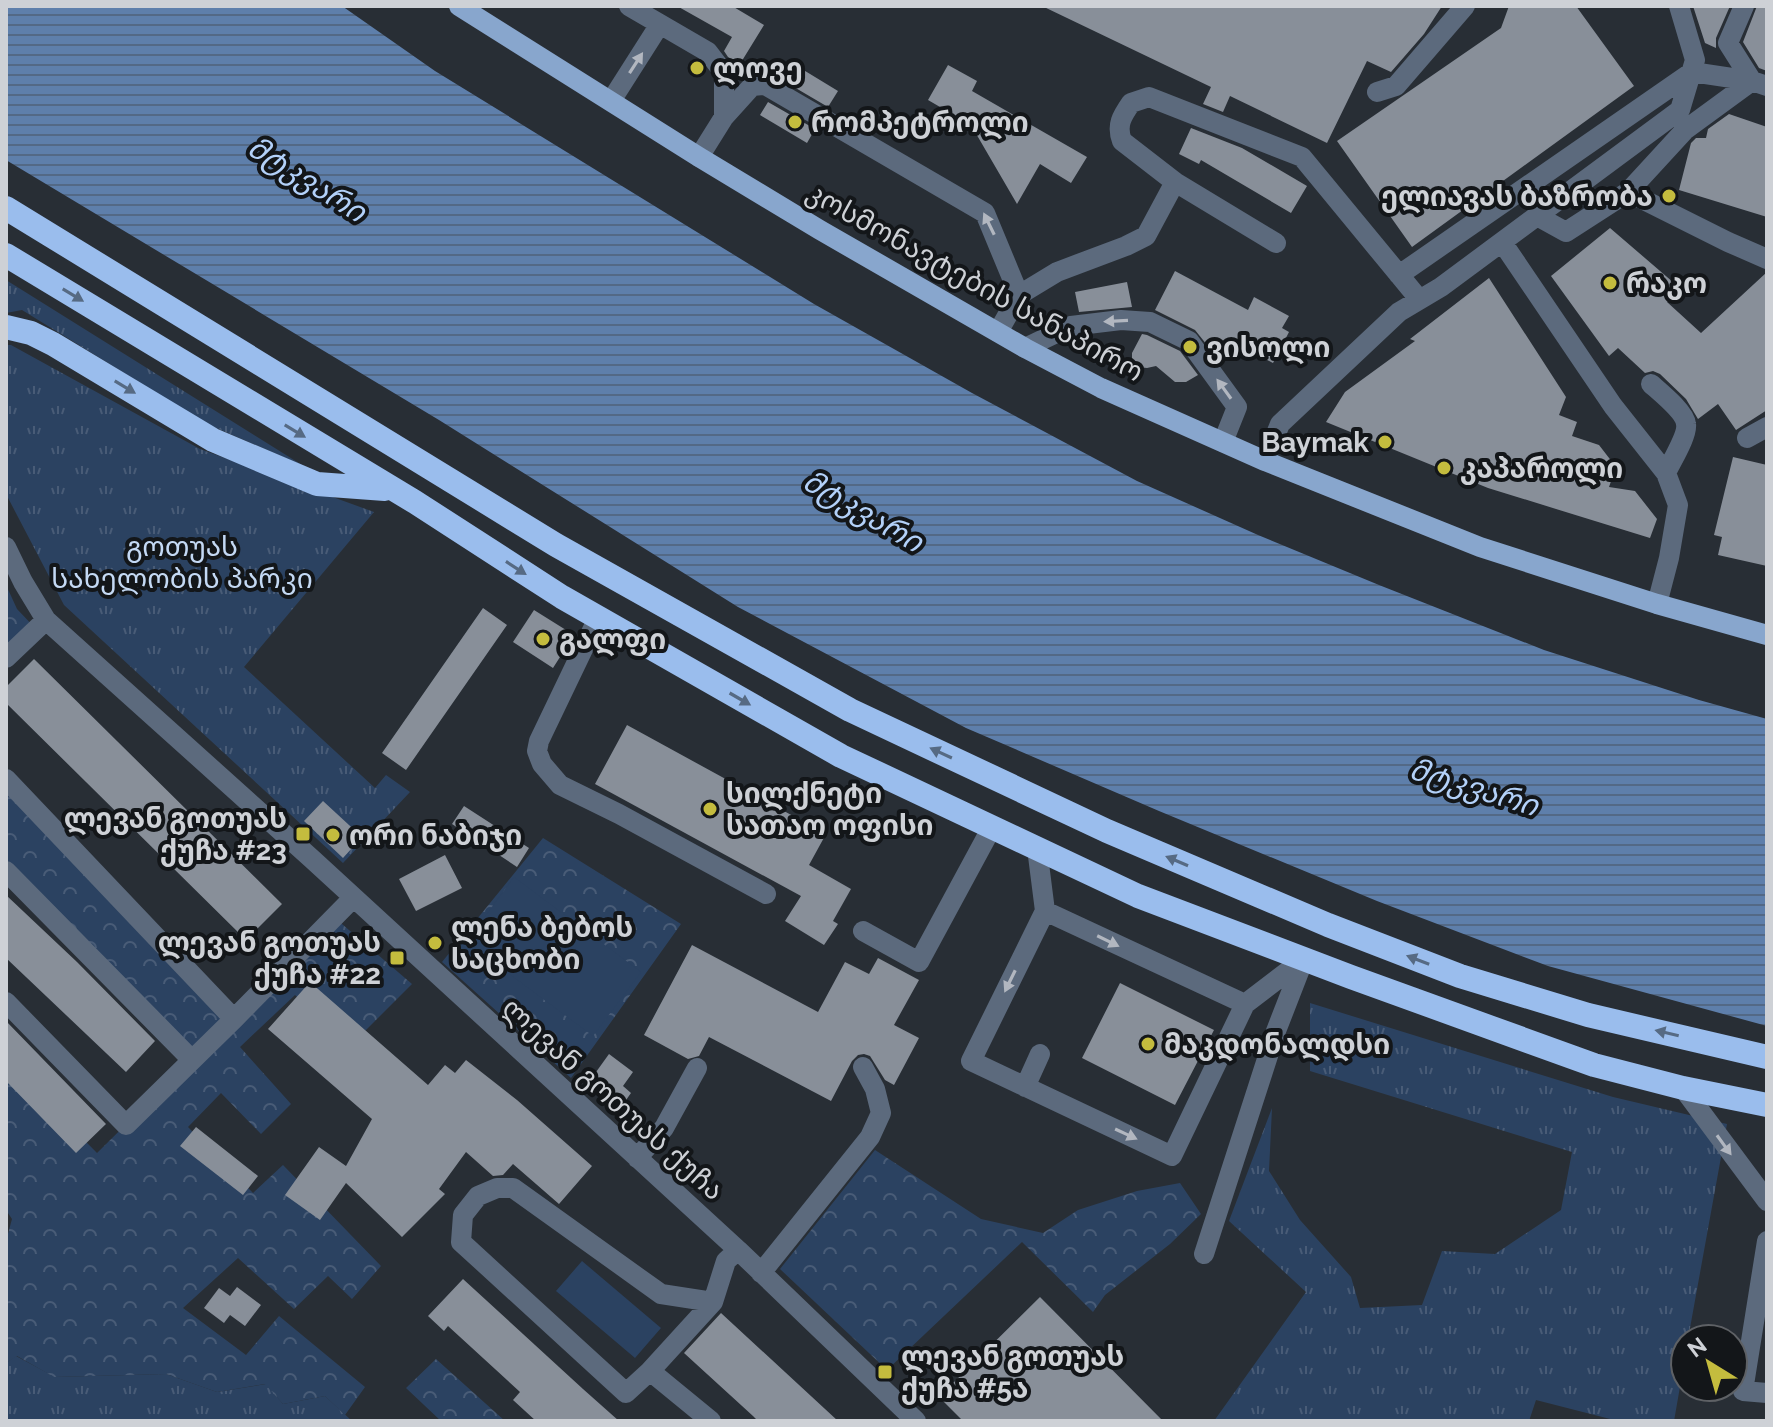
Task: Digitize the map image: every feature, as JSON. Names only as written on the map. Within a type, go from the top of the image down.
[{"type":"highway","points":[[6,208],[556,545],[850,710],[1120,837],[1328,925],[1460,976],[1588,1015],[1767,1057]]},
{"type":"highway","points":[[6,255],[415,502],[562,597],[841,756],[1138,896],[1468,1021],[1594,1065],[1767,1105]]},
{"type":"highway","points":[[6,327],[31,333],[53,344],[213,440],[317,484],[390,489]]},
{"type":"main road","name":"კოსმონავტების სანაპირო","points":[[459,6],[820,230],[1101,388],[1265,461],[1480,547],[1657,604],[1767,635]]},
{"type":"street","points":[[629,6],[708,52],[724,73],[724,117]]},
{"type":"street","points":[[1377,92],[1396,86],[1465,6]]},
{"type":"street","points":[[1265,461],[1280,424],[1399,312],[1441,287],[1680,110],[1695,60],[1679,6]]},
{"type":"street","points":[[1744,6],[1728,43],[1759,84]]},
{"type":"street","points":[[611,101],[660,24]]},
{"type":"street","points":[[1399,275],[1692,72],[1759,84]]},
{"type":"street","points":[[1537,216],[1566,232],[1628,192],[1685,130],[1759,84]]},
{"type":"street","points":[[699,157],[724,117],[752,86],[765,85],[985,213],[1019,295]]},
{"type":"street","points":[[1276,243],[1175,182],[1122,141],[1119,123],[1131,103],[1149,97],[1302,157],[1419,299]]},
{"type":"street","points":[[998,332],[1019,295],[1057,272],[1146,236],[1175,182]]},
{"type":"street","points":[[1628,192],[1767,259]]},
{"type":"street","points":[[1502,242],[1613,406],[1666,473],[1678,505],[1657,604]]},
{"type":"street","points":[[1025,348],[1071,326],[1121,320],[1150,322],[1189,341],[1237,407],[1223,442]]},
{"type":"street","points":[[1651,384],[1682,414],[1686,422],[1685,432],[1666,473]]},
{"type":"street","points":[[1747,438],[1767,427]]},
{"type":"street","name":"ლევან გოთუას ქუჩა","points":[[6,547],[15,587],[46,620],[738,1250],[916,1421]]},
{"type":"street","points":[[598,618],[539,741],[537,751],[542,764],[560,785],[766,894]]},
{"type":"street","points":[[6,658],[46,620]]},
{"type":"street","points":[[6,779],[234,1019]]},
{"type":"street","points":[[863,931],[919,962],[992,827]]},
{"type":"street","points":[[1037,848],[1045,911],[971,1061],[1172,1156],[1245,1004],[1304,959]]},
{"type":"street","points":[[6,871],[192,1060]]},
{"type":"street","points":[[6,1002],[126,1125],[353,898]]},
{"type":"street","points":[[1045,911],[1245,1004]]},
{"type":"street","points":[[1204,1254],[1276,1031],[1304,959]]},
{"type":"street","points":[[1025,1087],[1040,1054]]},
{"type":"street","points":[[761,1273],[870,1137],[881,1113],[875,1089],[863,1067]]},
{"type":"street","points":[[637,1158],[664,1128],[697,1068]]},
{"type":"street","points":[[1683,1088],[1767,1201]]},
{"type":"street","points":[[713,1302],[661,1294],[513,1188],[497,1188],[478,1196],[463,1215],[461,1242],[626,1393],[713,1302],[726,1261],[738,1250]]},
{"type":"street","points":[[1767,1241],[1743,1391],[1767,1393]]},
{"type":"street","points":[[650,1371],[711,1421]]},
{"type":"green space","points":[[6,280],[302,465],[207,424],[22,310],[6,313]]},
{"type":"green space","name":"გოთუას სახელობის პარკი","points":[[6,345],[200,449],[374,512],[244,667],[375,788],[386,775],[410,792],[343,863],[64,605],[6,494]]},
{"type":"green space","points":[[6,585],[17,609],[36,629],[6,658]]},
{"type":"green space","points":[[6,779],[234,1019],[335,918],[412,984],[350,1046],[295,995],[240,1047],[291,1104],[261,1134],[221,1093],[188,1127],[253,1193],[283,1165],[381,1266],[352,1299],[328,1276],[294,1309],[238,1258],[183,1308],[246,1355],[279,1316],[365,1387],[345,1415],[325,1396],[283,1404],[265,1384],[217,1392],[166,1374],[54,1377],[17,1356],[6,1363],[6,1241],[12,1219],[6,1210],[6,1061],[97,1153],[191,1060],[6,871]]},
{"type":"green space","points":[[543,838],[681,924],[571,1078],[442,962]]},
{"type":"green space","points":[[514,877],[641,972],[593,1036],[466,942]]},
{"type":"green space","points":[[1310,1003],[1613,1097],[1727,1124],[1691,1323],[1669,1323],[1669,1403],[1677,1403],[1674,1421],[1618,1421],[1536,1400],[1529,1421],[1214,1421],[1306,1292],[1229,1221],[1272,1108],[1269,1171],[1300,1220],[1351,1277],[1360,1308],[1422,1305],[1442,1251],[1495,1254],[1561,1210],[1572,1152],[1310,1071]]},
{"type":"green space","points":[[875,1150],[981,1219],[1043,1233],[1078,1210],[1137,1191],[1180,1183],[1201,1214],[1170,1244],[1105,1295],[1093,1312],[1022,1242],[887,1370],[780,1269]]},
{"type":"green space","points":[[582,1261],[661,1328],[635,1358],[556,1291]]},
{"type":"green space","points":[[16,1356],[55,1377],[166,1374],[217,1392],[266,1384],[283,1404],[325,1396],[352,1421],[6,1419],[6,1363]]},
{"type":"green space","points":[[436,1359],[505,1421],[441,1421],[406,1388]]},
{"type":"water","name":"მტკვარი","points":[[6,6],[342,6],[435,71],[814,304],[1137,481],[1258,535],[1544,650],[1767,719],[1767,1026],[1548,966],[1377,901],[966,728],[738,607],[439,420],[6,160]]},
{"type":"building","points":[[677,6],[732,6],[764,25],[740,64],[724,51],[732,37]]},
{"type":"building","points":[[1042,6],[1442,6],[1424,34],[1391,72],[1367,61],[1327,143],[1230,96],[1223,112],[1203,104],[1211,87]]},
{"type":"building","points":[[1509,6],[1576,6],[1634,86],[1412,247],[1337,141],[1501,28]]},
{"type":"building","points":[[1693,6],[1730,6],[1716,38],[1716,48],[1705,43]]},
{"type":"building","points":[[1757,6],[1767,6],[1767,71],[1759,68],[1743,42]]},
{"type":"building","points":[[792,63],[838,91],[828,107],[782,80]]},
{"type":"building","points":[[948,65],[977,81],[972,91],[1087,157],[1071,183],[1040,164],[1017,204],[971,125],[928,100]]},
{"type":"building","points":[[768,102],[815,129],[807,143],[760,115]]},
{"type":"building","points":[[1729,114],[1767,127],[1767,217],[1679,190],[1691,143],[1696,138],[1706,138],[1708,129]]},
{"type":"building","points":[[1191,128],[1242,148],[1307,186],[1291,213],[1201,160],[1199,164],[1179,154]]},
{"type":"building","points":[[1610,228],[1681,289],[1667,302],[1701,333],[1767,272],[1767,410],[1736,430],[1718,404],[1698,419],[1686,399],[1660,374],[1653,371],[1645,373],[1618,348],[1609,356],[1551,276]]},
{"type":"building","points":[[1175,271],[1248,310],[1254,297],[1289,316],[1282,328],[1289,332],[1273,363],[1227,339],[1219,360],[1195,330],[1155,310]]},
{"type":"building","points":[[1489,278],[1566,397],[1559,415],[1577,422],[1572,436],[1599,445],[1616,467],[1609,487],[1635,491],[1657,519],[1650,538],[1488,488],[1326,422],[1345,392],[1415,341],[1410,339]]},
{"type":"building","points":[[1127,282],[1132,307],[1079,312],[1075,292]]},
{"type":"building","points":[[1142,334],[1180,351],[1198,375],[1186,382],[1175,382],[1156,366],[1138,367],[1132,353]]},
{"type":"building","points":[[1733,457],[1767,465],[1767,566],[1718,555],[1722,537],[1714,535]]},
{"type":"building","points":[[483,608],[507,625],[406,770],[382,753]]},
{"type":"building","name":"გალფი","points":[[534,610],[574,635],[553,668],[513,642]]},
{"type":"building","points":[[34,659],[282,904],[246,940],[6,703],[6,687]]},
{"type":"building","name":"სილქნეტი სათაო ოფისი","points":[[627,725],[826,834],[809,865],[851,889],[833,921],[838,924],[824,945],[785,921],[801,896],[595,784]]},
{"type":"building","points":[[323,801],[362,837],[343,858],[304,821]]},
{"type":"building","points":[[464,806],[529,848],[517,867],[452,824]]},
{"type":"building","points":[[445,855],[462,888],[416,911],[399,879]]},
{"type":"building","points":[[6,895],[155,1041],[126,1072],[6,958]]},
{"type":"building","points":[[692,945],[818,1012],[845,962],[869,974],[878,958],[919,980],[894,1025],[919,1038],[894,1085],[885,1080],[870,1056],[858,1055],[831,1101],[709,1037],[699,1056],[688,1059],[644,1035]]},
{"type":"building","points":[[310,982],[428,1085],[445,1065],[455,1073],[466,1060],[592,1166],[559,1204],[513,1164],[503,1175],[493,1176],[466,1152],[439,1189],[445,1194],[402,1237],[346,1183],[320,1220],[285,1195],[319,1147],[346,1166],[372,1119],[268,1029]]},
{"type":"building","name":"მაკდონალდსი","points":[[1120,983],[1214,1030],[1175,1105],[1082,1058]]},
{"type":"building","points":[[6,1021],[106,1124],[76,1153],[6,1081]]},
{"type":"building","points":[[609,1054],[633,1072],[623,1086],[631,1093],[619,1110],[586,1086]]},
{"type":"building","points":[[196,1127],[258,1176],[243,1195],[180,1146]]},
{"type":"building","points":[[463,1279],[619,1421],[536,1421],[513,1400],[520,1392],[448,1326],[444,1331],[428,1316]]},
{"type":"building","points":[[237,1287],[261,1305],[245,1326],[230,1315],[224,1323],[204,1308],[219,1288],[230,1296]]},
{"type":"building","points":[[1040,1297],[1163,1421],[963,1421],[939,1397]]},
{"type":"building","points":[[721,1313],[838,1421],[758,1421],[684,1353]]},
{"type":"place","name":"ლოვე","points":[[697,68]]},
{"type":"place","name":"რომპეტროლი","points":[[795,122]]},
{"type":"place","name":"ელიავას ბაზრობა","points":[[1669,196]]},
{"type":"place","name":"რაკო","points":[[1610,283]]},
{"type":"place","name":"ვისოლი","points":[[1190,347]]},
{"type":"place","name":"Baymak","points":[[1385,442]]},
{"type":"place","name":"კაპაროლი","points":[[1444,468]]},
{"type":"place","name":"გალფი","points":[[543,639]]},
{"type":"place","name":"სილქნეტი სათაო ოფისი","points":[[710,809]]},
{"type":"place","name":"ლევან გოთუას ქუჩა #23","points":[[303,834]]},
{"type":"place","name":"ორი ნაბიჯი","points":[[333,835]]},
{"type":"place","name":"ლენა ბებოს საცხობი","points":[[435,943]]},
{"type":"place","name":"ლევან გოთუას ქუჩა #22","points":[[397,958]]},
{"type":"place","name":"მაკდონალდსი","points":[[1148,1044]]},
{"type":"place","name":"ლევან გოთუას ქუჩა #5ა","points":[[885,1372]]}]
